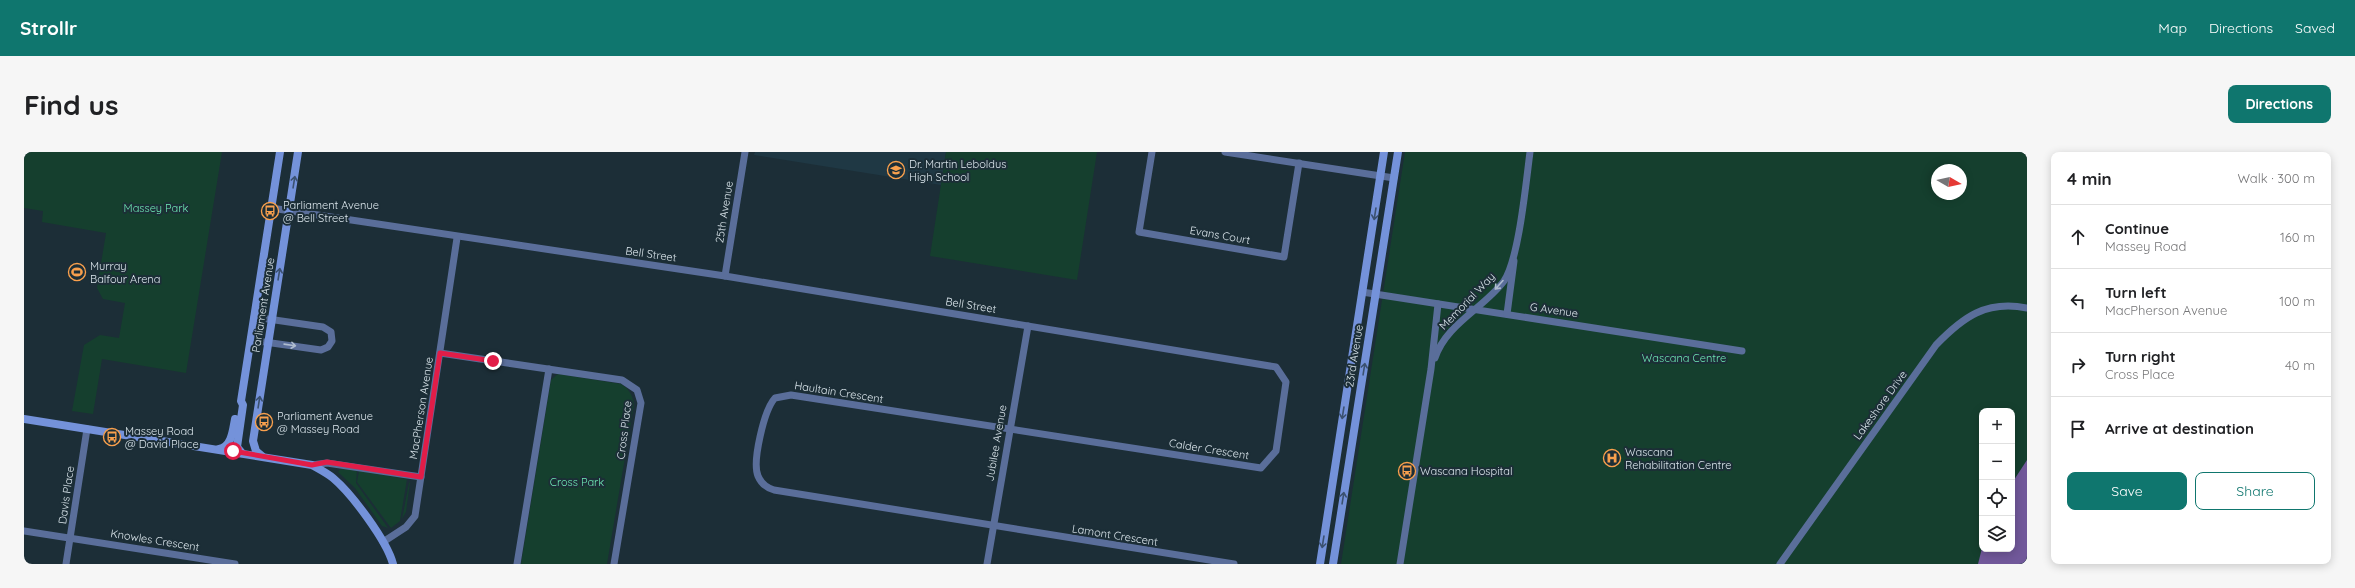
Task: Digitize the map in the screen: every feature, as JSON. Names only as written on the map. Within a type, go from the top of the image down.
[{"type":"street","name":"Parliament Avenue","points":[[219,449],[224,448],[229,442],[241,401],[280,152]]},
{"type":"street","name":"Parliament Avenue","points":[[253,441],[298,152]]},
{"type":"street","name":"25th Avenue","points":[[725,276],[744,152]]},
{"type":"street","name":"Evans Court","points":[[1152,152],[1139,232],[1284,257],[1299,163]]},
{"type":"street","points":[[1225,152],[1394,178]]},
{"type":"street","name":"23rd Avenue","points":[[1320,564],[1384,152]]},
{"type":"street","name":"23rd Avenue","points":[[1333,564],[1398,152]]},
{"type":"street","name":"Memorial Way","points":[[1431,369],[1437,350],[1450,332],[1476,310],[1504,280],[1514,256],[1530,152]]},
{"type":"street","name":"Bell Street","points":[[271,208],[457,238],[725,276],[1028,326]]},
{"type":"street","name":"MacPherson Avenue","points":[[383,542],[406,527],[415,516],[457,238]]},
{"type":"street","points":[[1507,314],[1514,256]]},
{"type":"street","name":"G Avenue","points":[[1362,292],[1742,351]]},
{"type":"street","name":"Memorial Way","points":[[1400,564],[1431,369],[1438,304]]},
{"type":"street","name":"Lakeshore Drive","points":[[1780,564],[1936,345],[1954,326],[1977,312],[1990,307],[2009,304],[2027,308]]},
{"type":"street","points":[[251,340],[321,350],[328,348],[332,341],[331,332],[323,327],[254,317]]},
{"type":"street","name":"Jubilee Avenue","points":[[987,564],[1009,429],[1028,326]]},
{"type":"street","name":"Calder Crescent","points":[[1009,429],[1261,468],[1276,451],[1286,382],[1276,367],[1028,326]]},
{"type":"street","name":"Cross Place","points":[[440,353],[622,380],[637,390],[641,403],[614,564]]},
{"type":"street","points":[[518,564],[549,369]]},
{"type":"street","name":"Haultain Crescent","points":[[993,527],[774,490],[768,488],[758,476],[757,461],[765,413],[775,398],[782,396],[791,395],[1009,429]]},
{"type":"street","name":"Parliament Avenue","points":[[241,401],[243,406],[237,447],[243,453]]},
{"type":"street","points":[[24,419],[312,465],[327,462],[421,477]]},
{"type":"street","name":"Davis Place","points":[[66,564],[86,429]]},
{"type":"street","points":[[243,453],[250,449],[253,441]]},
{"type":"street","points":[[253,441],[256,451],[264,457]]},
{"type":"street","points":[[312,465],[332,478],[350,494],[383,542],[393,564]]},
{"type":"street","name":"Lamont Crescent","points":[[993,527],[1234,564]]},
{"type":"street","name":"Knowles Crescent","points":[[24,531],[235,564]]},
{"type":"street","points":[[186,564],[188,556]]},
{"type":"shaded area","name":"Dr. Martin Leboldus High School","points":[[755,152],[946,152],[941,185],[754,155]]},
{"type":"shaded area","points":[[2027,460],[2027,564],[1978,564],[1981,552],[2015,552],[2015,478]]},
{"type":"green space","name":"Massey Park","points":[[24,152],[222,152],[186,373],[102,359],[93,414],[72,411],[84,345],[100,335],[119,338],[125,303],[103,299],[97,288],[106,233],[42,222],[43,211],[24,208]]},
{"type":"green space","points":[[946,152],[1097,152],[1077,280],[930,256]]},
{"type":"green space","name":"Wascana Centre","points":[[1405,152],[2027,152],[2027,564],[1341,564]]},
{"type":"green space","name":"Cross Park","points":[[558,374],[621,384],[628,390],[633,400],[634,404],[607,564],[521,564],[551,380]]},
{"type":"green space","points":[[341,468],[357,471],[356,483],[388,528],[382,526],[355,488],[338,472]]},
{"type":"green space","points":[[359,471],[407,479],[400,521],[391,528],[357,482]]},
{"type":"green space","points":[[410,482],[406,512],[402,519],[409,483]]},
{"type":"place","name":"Dr. Martin Leboldus High School","points":[[896,170]]},
{"type":"place","name":"Parliament Avenue @ Bell Street","points":[[270,211]]},
{"type":"place","name":"Murray Balfour Arena","points":[[77,272]]},
{"type":"place","name":"Parliament Avenue @ Massey Road","points":[[264,422]]},
{"type":"place","name":"Massey Road @ David Place","points":[[112,437]]},
{"type":"place","name":"Wascana Rehabilitation Centre","points":[[1612,458]]},
{"type":"place","name":"Wascana Hospital","points":[[1407,471]]},
{"type":"route","points":[[233,451],[312,465],[327,462],[421,477],[440,353],[493,361]]}]
